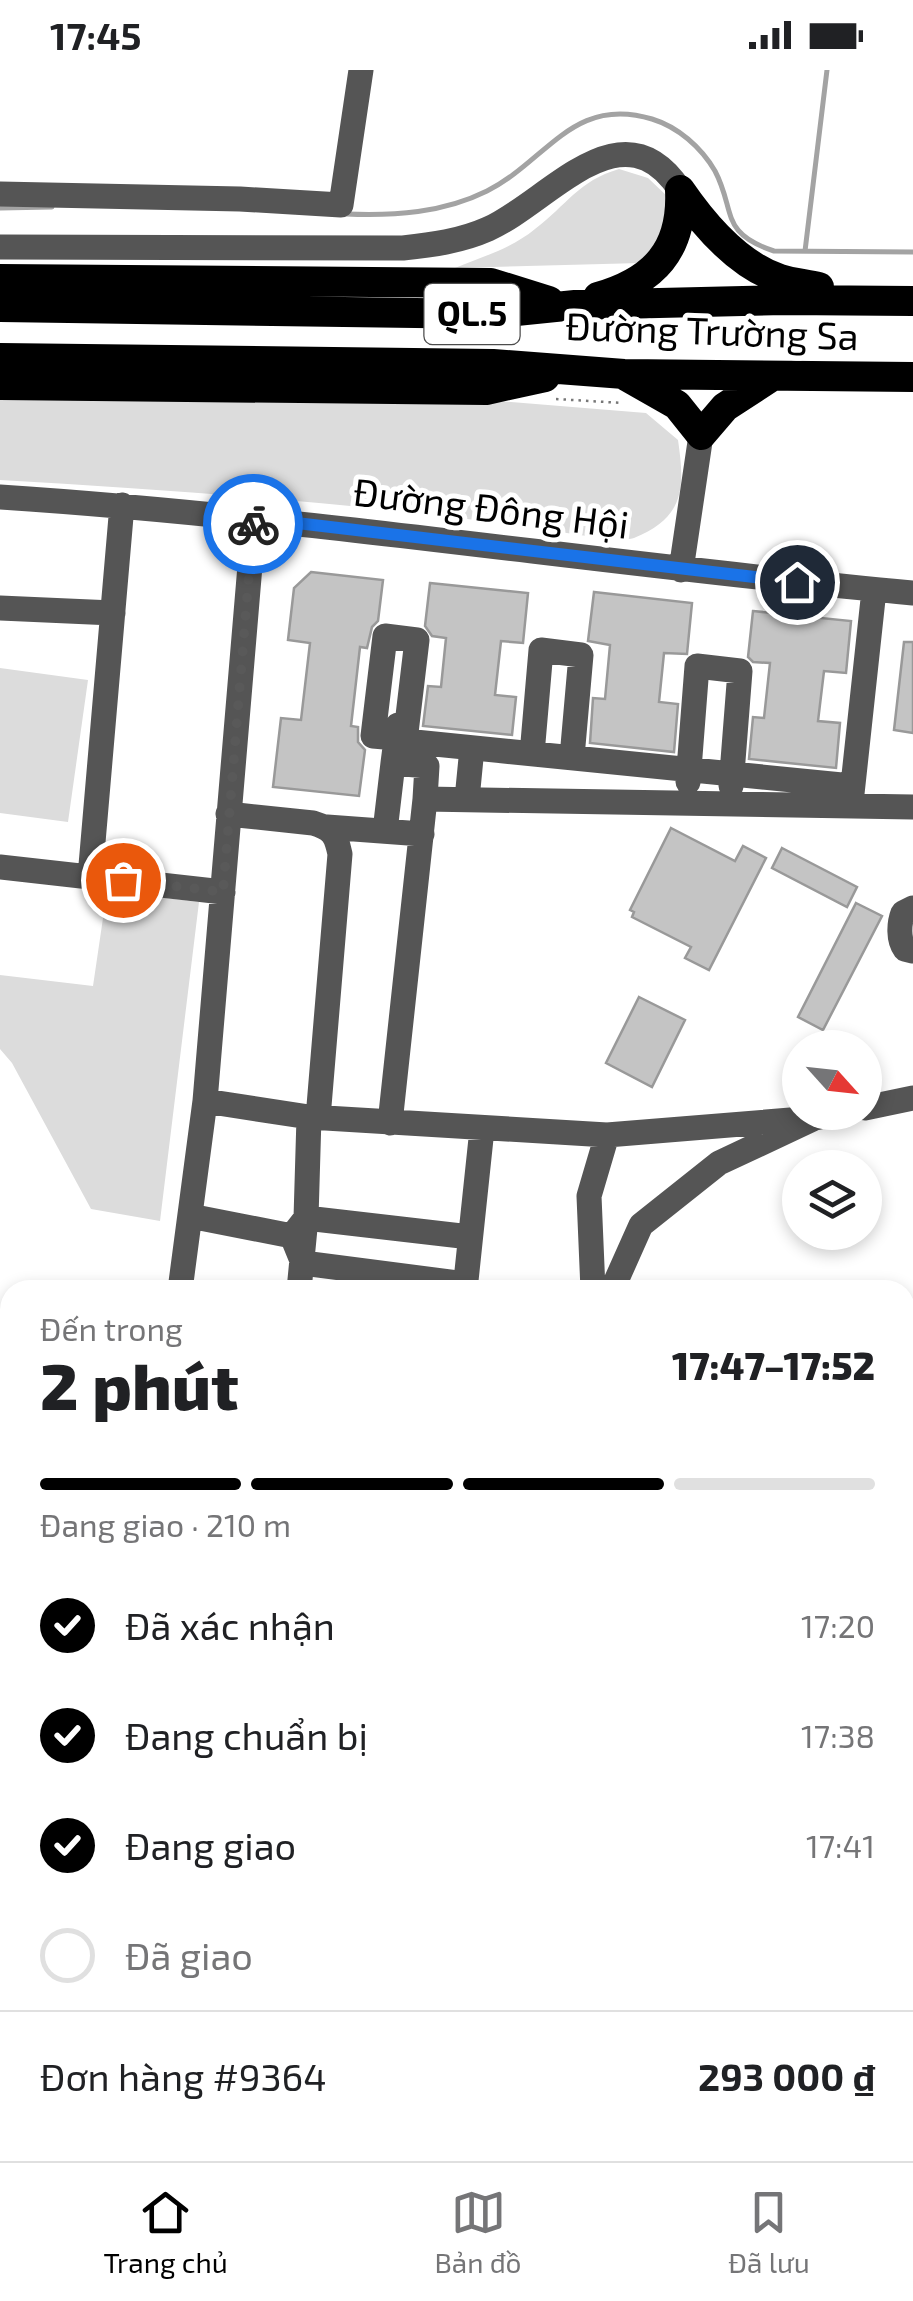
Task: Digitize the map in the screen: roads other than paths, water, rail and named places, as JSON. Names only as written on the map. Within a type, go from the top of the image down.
[{"type":"highway","points":[[680,190],[713,232],[754,266],[778,278],[899,301]]},
{"type":"highway","points":[[563,306],[624,288],[653,270],[667,254],[676,232],[681,212],[680,190]]},
{"type":"highway","name":"Đường Trường Sa","points":[[15,293],[487,314],[563,306],[899,301]]},
{"type":"highway","name":"Đường Trường Sa","points":[[14,371],[493,364],[624,374],[913,377]]},
{"type":"highway","points":[[624,374],[677,405],[701,435],[724,406],[771,377]]},
{"type":"street","points":[[0,194],[240,198],[340,205],[361,70]]},
{"type":"street","points":[[0,247],[404,248],[449,242],[488,230],[591,162],[620,152],[650,161],[670,175],[680,190]]},
{"type":"street","points":[[681,570],[701,435]]},
{"type":"street","name":"Đường Đông Hội","points":[[0,497],[254,518],[681,570],[913,593]]},
{"type":"street","points":[[90,876],[122,505]]},
{"type":"street","points":[[181,1280],[205,1101],[254,518]]},
{"type":"street","points":[[851,796],[874,590]]},
{"type":"street","points":[[0,608],[113,613]]},
{"type":"street","points":[[390,1123],[427,766],[396,742],[373,736],[385,636],[417,640],[405,741],[732,772],[913,807]]},
{"type":"street","points":[[532,754],[541,650],[582,655],[572,758]]},
{"type":"street","points":[[687,804],[697,666],[740,671],[729,806]]},
{"type":"street","points":[[386,831],[396,742]]},
{"type":"street","points":[[467,799],[472,748]]},
{"type":"street","points":[[425,798],[729,806],[851,796]]},
{"type":"street","points":[[228,814],[293,820],[327,828],[422,834]]},
{"type":"street","points":[[300,1280],[299,1227],[340,854],[336,835],[327,828]]},
{"type":"street","points":[[0,867],[223,892]]},
{"type":"street","points":[[913,908],[908,908],[900,919],[901,944],[913,951]]},
{"type":"street","points":[[882,1104],[913,1098]]},
{"type":"street","points":[[205,1101],[314,1117],[607,1136],[782,1121]]},
{"type":"street","points":[[466,1280],[482,1128]]},
{"type":"street","points":[[616,1280],[641,1225],[719,1162],[789,1130]]},
{"type":"street","points":[[592,1280],[589,1196],[607,1136]]},
{"type":"street","points":[[190,1216],[299,1227],[470,1236]]},
{"type":"street","points":[[302,1262],[419,1280]]},
{"type":"waterway","points":[[805,251],[827,70]]},
{"type":"waterway","points":[[346,214],[418,212],[470,198],[508,178],[581,123],[625,114],[662,123],[696,146],[715,171],[737,228],[757,244],[774,251],[913,252]]},
{"type":"waterway","points":[[0,208],[52,207]]}]
